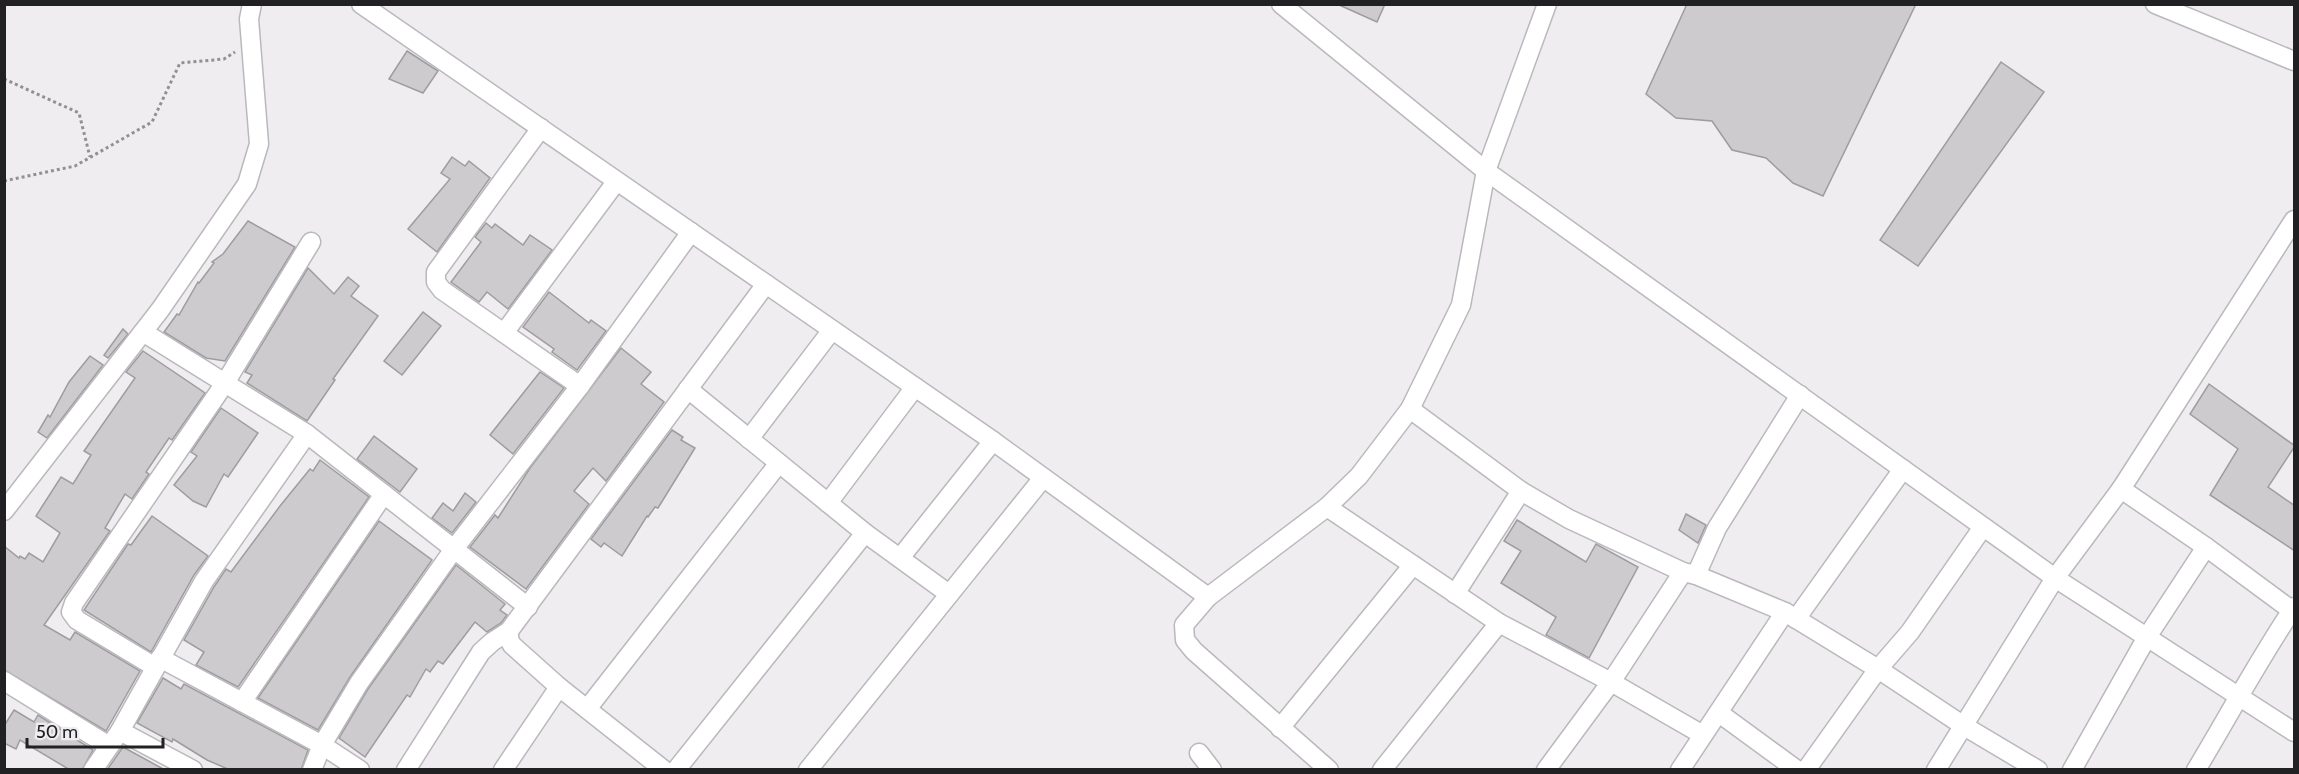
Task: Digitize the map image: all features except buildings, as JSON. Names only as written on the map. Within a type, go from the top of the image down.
[{"type":"street","points":[[4,511],[143,332],[247,184],[259,144],[249,20],[252,4]]},
{"type":"street","points":[[361,4],[993,441],[1208,597]]},
{"type":"street","points":[[1281,4],[1486,171],[2055,578],[2295,732]]},
{"type":"street","points":[[1329,770],[1185,640],[1184,625],[1208,597],[1328,507],[1359,476],[1410,409],[1461,304],[1486,171],[1547,4]]},
{"type":"street","points":[[2159,5],[2295,61]]},
{"type":"street","points":[[540,128],[436,272],[436,282],[442,290],[580,386]]},
{"type":"street","points":[[504,333],[616,182]]},
{"type":"street","points":[[1936,770],[2055,578],[2121,489],[2295,220]]},
{"type":"street","points":[[312,770],[322,745],[359,683],[454,549],[580,386],[691,232]]},
{"type":"street","points":[[311,242],[225,383],[74,603],[71,612],[77,620],[157,662],[242,702],[322,745],[360,770]]},
{"type":"street","points":[[406,770],[482,652],[509,631],[528,607],[766,284]]},
{"type":"street","points":[[750,439],[832,330]]},
{"type":"street","points":[[143,332],[307,434],[528,607]]},
{"type":"street","points":[[828,503],[915,387]]},
{"type":"street","points":[[688,389],[866,533],[950,594]]},
{"type":"street","points":[[1546,770],[1689,574],[1800,395]]},
{"type":"street","points":[[1410,409],[1521,491],[1578,524],[1790,616],[2037,770]]},
{"type":"street","points":[[93,770],[114,738],[204,580],[307,434]]},
{"type":"street","points":[[900,558],[993,441]]},
{"type":"street","points":[[587,709],[779,463]]},
{"type":"street","points":[[1680,770],[1790,616],[1903,469]]},
{"type":"street","points":[[808,770],[1043,478]]},
{"type":"street","points":[[2121,489],[2294,610],[2246,682],[2239,698],[2196,770]]},
{"type":"street","points":[[1455,594],[1521,491]]},
{"type":"street","points":[[242,702],[384,494]]},
{"type":"street","points":[[1328,507],[1499,623],[1611,682],[1703,735]]},
{"type":"street","points":[[1806,770],[1878,669],[1910,632],[1983,527]]},
{"type":"street","points":[[676,770],[866,533]]},
{"type":"street","points":[[2072,770],[2147,637],[2206,547]]},
{"type":"street","points":[[1280,728],[1413,565]]},
{"type":"street","points":[[1382,770],[1499,623]]},
{"type":"street","points":[[509,631],[512,645],[559,687],[664,770]]},
{"type":"street","points":[[4,681],[114,738],[193,770]]},
{"type":"street","points":[[507,768],[559,687]]},
{"type":"street","points":[[1719,713],[1797,770]]},
{"type":"street","points":[[1199,753],[1212,770]]},
{"type":"path","points":[[4,181],[75,166],[152,122],[180,63],[224,59],[251,41]]},
{"type":"path","points":[[4,79],[79,114],[90,157]]}]
